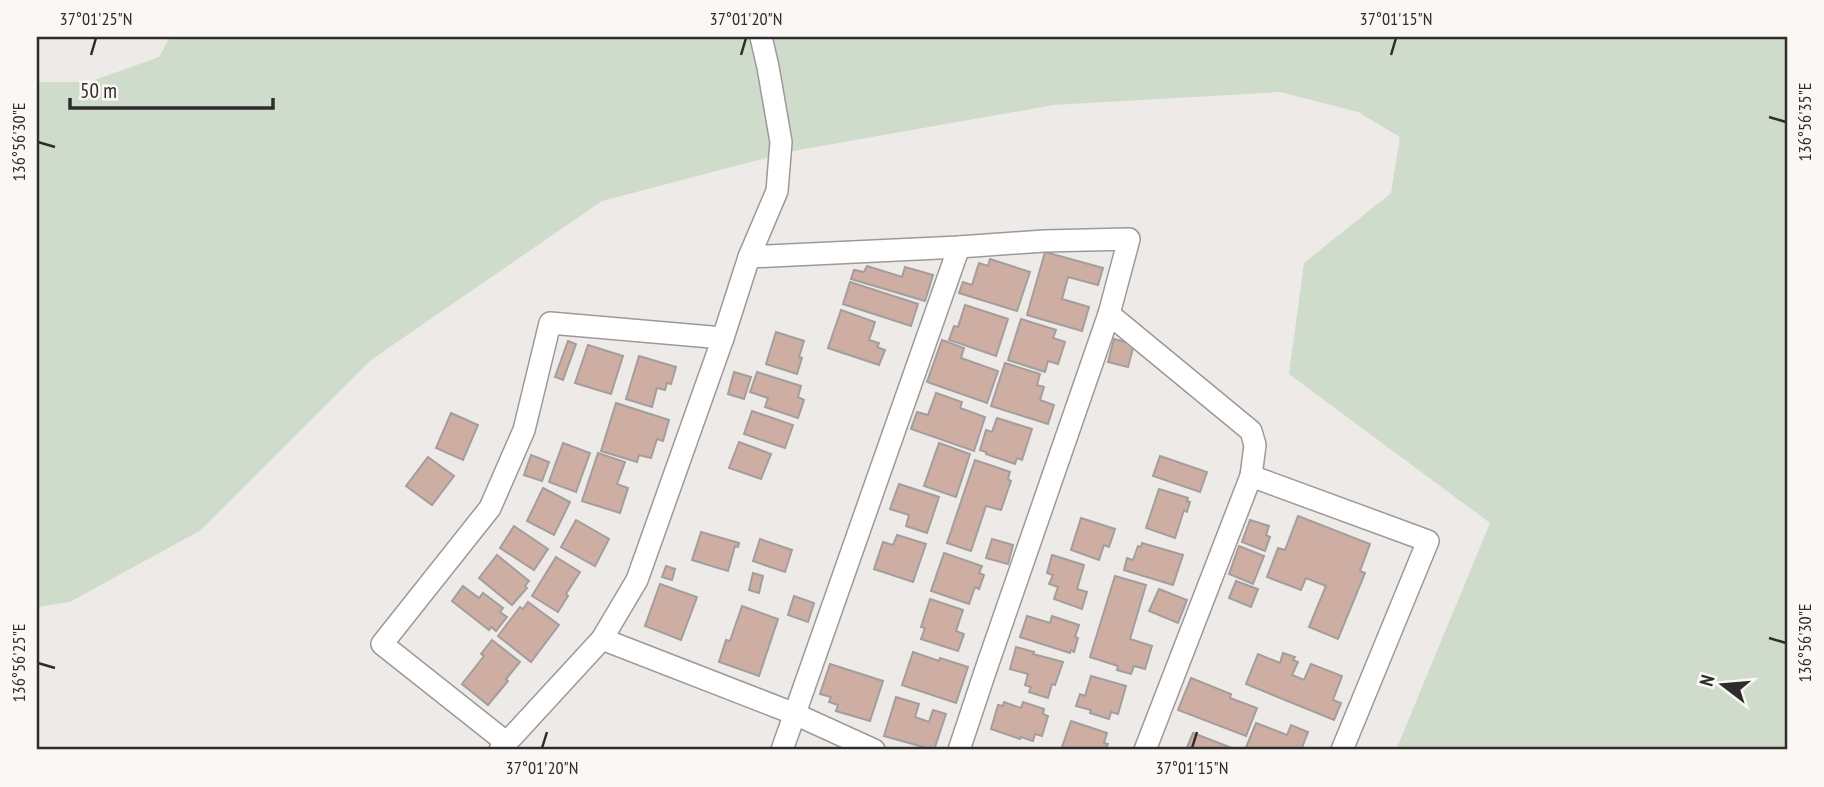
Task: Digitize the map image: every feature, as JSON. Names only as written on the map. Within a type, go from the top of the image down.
[{"type":"street","points":[[723,338],[551,323],[523,430],[490,508],[382,644],[503,746],[602,639],[637,580],[723,338],[749,257],[777,191],[781,142],[761,37]]},
{"type":"street","points":[[749,257],[1129,239],[1109,314],[959,750]]},
{"type":"street","points":[[782,750],[959,247]]},
{"type":"street","points":[[1109,314],[1251,432],[1255,445],[1251,476],[1145,750]]},
{"type":"street","points":[[1251,476],[1428,541],[1342,750]]},
{"type":"street","points":[[602,639],[795,714],[874,750]]},
{"type":"green space","points":[[170,37],[1787,37],[1787,750],[1396,750],[1490,523],[1289,374],[1304,263],[1391,193],[1400,137],[1358,112],[1280,92],[1054,105],[793,151],[602,201],[371,360],[201,530],[70,602],[37,607],[37,82],[89,82],[159,57]]},
{"type":"building","points":[[1045,252],[1103,268],[1098,285],[1068,277],[1062,299],[1089,307],[1082,331],[1027,315]]},
{"type":"building","points":[[990,259],[1030,272],[1017,311],[959,293],[963,282],[972,285],[979,263],[988,266]]},
{"type":"building","points":[[867,266],[902,277],[905,267],[933,275],[925,301],[851,279],[854,270],[864,272]]},
{"type":"building","points":[[850,282],[918,304],[911,326],[843,304]]},
{"type":"building","points":[[965,305],[1008,319],[996,356],[949,340],[954,326],[958,327]]},
{"type":"building","points":[[841,310],[875,322],[869,340],[879,343],[877,347],[885,350],[879,365],[828,348]]},
{"type":"building","points":[[1021,319],[1056,330],[1053,338],[1065,342],[1058,364],[1048,361],[1045,372],[1008,360]]},
{"type":"building","points":[[776,332],[804,341],[797,374],[766,364]]},
{"type":"building","points":[[1114,339],[1134,344],[1128,367],[1108,362]]},
{"type":"building","points":[[942,340],[964,348],[961,358],[998,371],[987,403],[927,382]]},
{"type":"building","points":[[568,341],[576,344],[563,380],[555,377]]},
{"type":"building","points":[[588,345],[623,356],[611,394],[575,383]]},
{"type":"building","points":[[639,356],[676,367],[671,384],[667,383],[665,390],[657,388],[652,407],[626,399]]},
{"type":"building","points":[[1005,363],[1040,374],[1037,385],[1044,387],[1040,400],[1054,405],[1048,424],[991,406]]},
{"type":"building","points":[[734,372],[751,377],[744,399],[728,394]]},
{"type":"building","points":[[757,372],[801,386],[798,397],[804,400],[798,418],[765,407],[768,398],[750,392]]},
{"type":"building","points":[[936,393],[962,402],[960,408],[985,417],[974,451],[911,429],[917,412],[928,415]]},
{"type":"building","points":[[616,403],[669,420],[663,441],[657,439],[651,458],[639,455],[637,462],[601,451]]},
{"type":"building","points":[[752,411],[793,425],[785,448],[744,434]]},
{"type":"building","points":[[451,413],[478,425],[463,460],[436,448]]},
{"type":"building","points":[[997,418],[1032,429],[1022,460],[1017,458],[1015,464],[980,450],[986,430],[992,432]]},
{"type":"building","points":[[739,442],[771,454],[761,479],[729,468]]},
{"type":"building","points":[[563,443],[590,453],[576,492],[549,482]]},
{"type":"building","points":[[939,443],[970,454],[956,497],[924,486]]},
{"type":"building","points":[[598,453],[625,462],[617,484],[628,488],[620,513],[582,501]]},
{"type":"building","points":[[531,455],[549,462],[542,481],[524,475]]},
{"type":"building","points":[[1160,456],[1207,472],[1200,492],[1153,476]]},
{"type":"building","points":[[428,457],[454,476],[432,505],[406,486]]},
{"type":"building","points":[[975,460],[1010,472],[1008,479],[1011,481],[1001,510],[986,506],[971,551],[947,543]]},
{"type":"building","points":[[899,484],[939,497],[927,533],[906,526],[909,515],[890,509]]},
{"type":"building","points":[[543,488],[570,502],[554,535],[527,521]]},
{"type":"building","points":[[1159,489],[1188,498],[1187,501],[1190,502],[1187,512],[1184,510],[1175,538],[1146,528]]},
{"type":"building","points":[[1298,516],[1370,544],[1360,571],[1365,573],[1338,639],[1309,627],[1326,586],[1306,578],[1301,590],[1267,577],[1278,548],[1285,550]]},
{"type":"building","points":[[1081,518],[1115,529],[1109,547],[1104,545],[1099,560],[1071,550]]},
{"type":"building","points":[[576,520],[609,539],[595,566],[561,547]]},
{"type":"building","points":[[1250,520],[1269,526],[1266,535],[1270,537],[1265,551],[1242,542]]},
{"type":"building","points":[[514,526],[548,549],[534,570],[500,548]]},
{"type":"building","points":[[701,532],[739,543],[738,547],[735,546],[728,571],[692,560]]},
{"type":"building","points":[[897,535],[926,544],[913,582],[874,569],[883,542],[893,545]]},
{"type":"building","points":[[760,539],[792,550],[785,572],[753,561]]},
{"type":"building","points":[[992,539],[1013,545],[1008,564],[986,558]]},
{"type":"building","points":[[1142,543],[1183,555],[1173,585],[1124,570],[1127,558],[1133,560],[1138,546],[1141,547]]},
{"type":"building","points":[[1239,546],[1264,556],[1253,584],[1229,574]]},
{"type":"building","points":[[944,553],[982,566],[979,573],[984,575],[979,589],[975,587],[969,604],[931,591]]},
{"type":"building","points":[[497,555],[529,581],[525,586],[527,588],[512,605],[479,578]]},
{"type":"building","points":[[1052,555],[1084,565],[1077,589],[1087,592],[1082,609],[1054,599],[1058,587],[1049,584],[1053,575],[1047,573]]},
{"type":"building","points":[[556,557],[580,572],[558,612],[532,596]]},
{"type":"building","points":[[666,566],[675,569],[672,580],[662,577]]},
{"type":"building","points":[[753,573],[763,576],[759,593],[749,590]]},
{"type":"building","points":[[1115,576],[1146,585],[1130,639],[1152,646],[1145,669],[1134,666],[1131,674],[1117,670],[1118,666],[1090,657]]},
{"type":"building","points":[[1236,581],[1258,589],[1251,607],[1229,598]]},
{"type":"building","points":[[660,584],[697,597],[681,640],[645,626]]},
{"type":"building","points":[[463,586],[479,598],[483,593],[503,608],[500,612],[507,617],[496,631],[491,627],[489,630],[452,601]]},
{"type":"building","points":[[1159,589],[1187,600],[1178,623],[1149,611]]},
{"type":"building","points":[[794,596],[814,603],[808,622],[788,615]]},
{"type":"building","points":[[930,599],[963,610],[956,631],[964,634],[958,651],[921,639],[925,628],[921,627]]},
{"type":"building","points":[[528,602],[559,625],[531,662],[498,636],[520,607],[523,609]]},
{"type":"building","points":[[742,606],[778,619],[759,676],[719,662],[726,640],[730,641]]},
{"type":"building","points":[[1027,616],[1050,623],[1052,616],[1079,625],[1074,652],[1020,637]]},
{"type":"building","points":[[492,640],[520,662],[488,705],[462,684],[484,656],[481,654]]},
{"type":"building","points":[[1016,647],[1063,662],[1048,698],[1029,692],[1031,687],[1025,685],[1028,674],[1010,669]]},
{"type":"building","points":[[913,652],[968,667],[956,703],[902,685]]},
{"type":"building","points":[[1283,653],[1295,657],[1293,660],[1298,662],[1292,675],[1304,680],[1311,664],[1342,676],[1333,700],[1341,703],[1334,720],[1246,684],[1258,654],[1280,663]]},
{"type":"building","points":[[830,664],[883,681],[870,721],[836,711],[838,705],[829,702],[831,697],[820,694]]},
{"type":"building","points":[[1091,676],[1126,686],[1118,714],[1111,712],[1109,719],[1076,706],[1080,694],[1085,696]]},
{"type":"building","points":[[1191,678],[1257,708],[1246,736],[1178,710]]},
{"type":"building","points":[[896,697],[919,704],[915,717],[929,722],[933,710],[946,714],[934,750],[884,736]]},
{"type":"building","points":[[1004,702],[1021,708],[1023,702],[1044,709],[1043,714],[1048,716],[1042,736],[1035,734],[1033,741],[991,729],[998,705],[1003,706]]},
{"type":"building","points":[[1071,721],[1107,733],[1104,743],[1108,744],[1105,750],[1061,750]]},
{"type":"building","points":[[1256,723],[1287,735],[1291,725],[1308,732],[1301,750],[1245,750]]},
{"type":"building","points":[[1193,733],[1237,750],[1186,750]]}]
